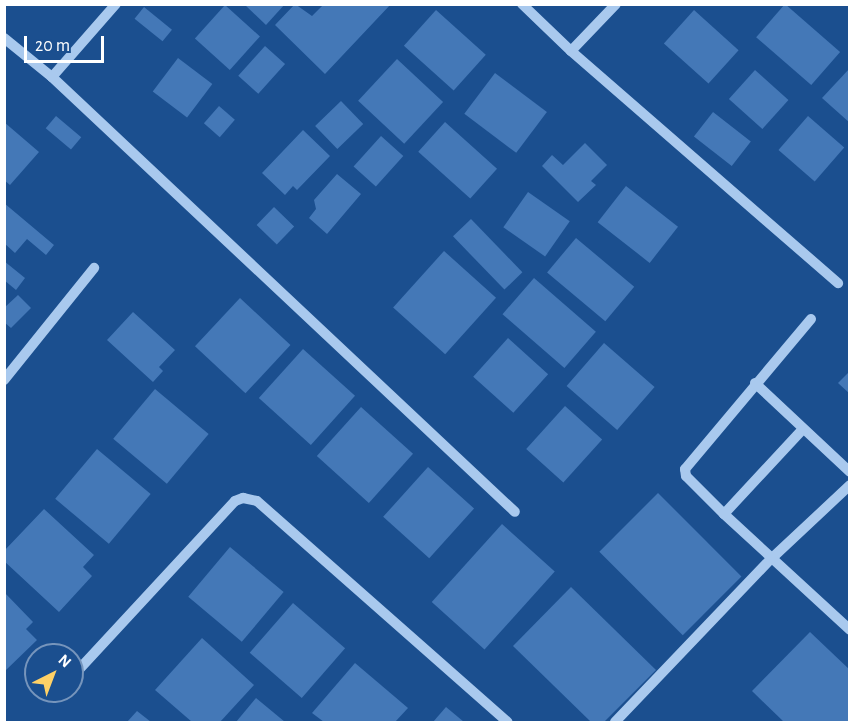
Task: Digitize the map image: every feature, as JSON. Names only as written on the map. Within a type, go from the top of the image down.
[{"type":"street","points":[[52,77],[116,4]]},
{"type":"street","points":[[522,4],[571,51],[838,283]]},
{"type":"street","points":[[571,51],[616,4]]},
{"type":"street","points":[[4,38],[52,77],[515,512]]},
{"type":"street","points":[[4,380],[94,268]]},
{"type":"street","points":[[811,319],[685,469],[686,476],[724,514],[849,630]]},
{"type":"street","points":[[755,383],[849,472]]},
{"type":"street","points":[[724,514],[803,429]]},
{"type":"street","points":[[615,723],[771,559],[849,485]]},
{"type":"street","points":[[84,664],[234,501],[243,498],[257,501],[508,723]]},
{"type":"building","points":[[244,4],[285,4],[266,25]]},
{"type":"building","points":[[295,4],[312,16],[324,4],[391,4],[325,74],[275,25]]},
{"type":"building","points":[[785,4],[840,52],[811,85],[756,37]]},
{"type":"building","points":[[225,5],[260,36],[230,70],[195,38]]},
{"type":"building","points":[[144,7],[172,30],[163,41],[135,19]]},
{"type":"building","points":[[436,10],[486,55],[454,91],[404,46]]},
{"type":"building","points":[[694,10],[739,50],[708,84],[664,43]]},
{"type":"building","points":[[265,46],[285,64],[258,94],[238,76]]},
{"type":"building","points":[[178,58],[212,84],[187,117],[153,92]]},
{"type":"building","points":[[397,59],[443,102],[404,144],[358,101]]},
{"type":"building","points":[[850,68],[850,123],[822,98]]},
{"type":"building","points":[[755,70],[788,100],[762,129],[729,99]]},
{"type":"building","points":[[495,73],[547,112],[516,153],[464,114]]},
{"type":"building","points":[[341,101],[363,124],[337,149],[315,126]]},
{"type":"building","points":[[219,106],[235,120],[220,137],[204,123]]},
{"type":"building","points":[[713,112],[751,142],[732,166],[694,136]]},
{"type":"building","points":[[56,116],[81,137],[71,149],[46,128]]},
{"type":"building","points":[[808,116],[844,147],[815,181],[778,150]]},
{"type":"building","points":[[4,122],[39,152],[10,185],[4,180]]},
{"type":"building","points":[[445,122],[497,169],[470,199],[418,152]]},
{"type":"building","points":[[303,130],[330,156],[297,190],[293,186],[285,195],[262,173]]},
{"type":"building","points":[[381,136],[403,156],[376,187],[354,166]]},
{"type":"building","points":[[585,143],[607,165],[591,181],[596,185],[578,202],[542,166],[552,155],[563,165]]},
{"type":"building","points":[[337,174],[361,194],[327,234],[309,218],[316,209],[314,200]]},
{"type":"building","points":[[626,186],[678,227],[650,263],[598,222]]},
{"type":"building","points":[[528,192],[570,221],[545,256],[503,227]]},
{"type":"building","points":[[4,203],[54,245],[46,255],[27,239],[15,253],[4,243]]},
{"type":"building","points":[[274,207],[294,226],[277,244],[257,225]]},
{"type":"building","points":[[471,219],[522,272],[504,290],[453,236]]},
{"type":"building","points":[[576,238],[634,287],[605,321],[547,272]]},
{"type":"building","points":[[444,251],[496,298],[445,354],[393,307]]},
{"type":"building","points":[[4,261],[25,278],[16,290],[4,280]]},
{"type":"building","points":[[534,278],[596,332],[564,368],[503,314]]},
{"type":"building","points":[[18,295],[31,308],[11,328],[4,322],[4,308]]},
{"type":"building","points":[[240,298],[290,345],[245,393],[195,346]]},
{"type":"building","points":[[133,312],[175,350],[159,367],[163,371],[153,382],[107,340]]},
{"type":"building","points":[[508,338],[548,374],[513,413],[473,377]]},
{"type":"building","points":[[604,343],[655,387],[617,430],[567,386]]},
{"type":"building","points":[[303,349],[355,396],[311,445],[259,398]]},
{"type":"building","points":[[850,371],[850,394],[838,383]]},
{"type":"building","points":[[155,389],[209,434],[167,484],[113,439]]},
{"type":"building","points":[[565,406],[602,439],[563,483],[526,449]]},
{"type":"building","points":[[361,407],[413,454],[369,503],[317,456]]},
{"type":"building","points":[[97,449],[151,494],[109,544],[55,499]]},
{"type":"building","points":[[428,467],[474,508],[429,558],[383,517]]},
{"type":"building","points":[[658,493],[741,576],[683,635],[599,552]]},
{"type":"building","points":[[44,509],[94,555],[83,567],[92,576],[59,612],[4,561],[4,551]]},
{"type":"building","points":[[502,524],[555,572],[485,650],[432,602]]},
{"type":"building","points":[[230,547],[284,592],[242,642],[188,597]]},
{"type":"building","points":[[571,587],[656,670],[604,722],[591,722],[513,646]]},
{"type":"building","points":[[4,592],[33,622],[26,629],[37,640],[34,643],[24,643],[24,653],[4,672]]},
{"type":"building","points":[[293,603],[345,648],[302,698],[250,653]]},
{"type":"building","points":[[810,632],[850,670],[850,722],[784,722],[752,691]]},
{"type":"building","points":[[202,638],[254,685],[220,722],[192,722],[155,690]]},
{"type":"building","points":[[355,663],[408,708],[395,722],[324,722],[312,713]]},
{"type":"building","points":[[256,698],[285,722],[236,722]]},
{"type":"building","points":[[446,707],[464,722],[433,722]]},
{"type":"building","points":[[137,711],[151,722],[127,722]]}]
